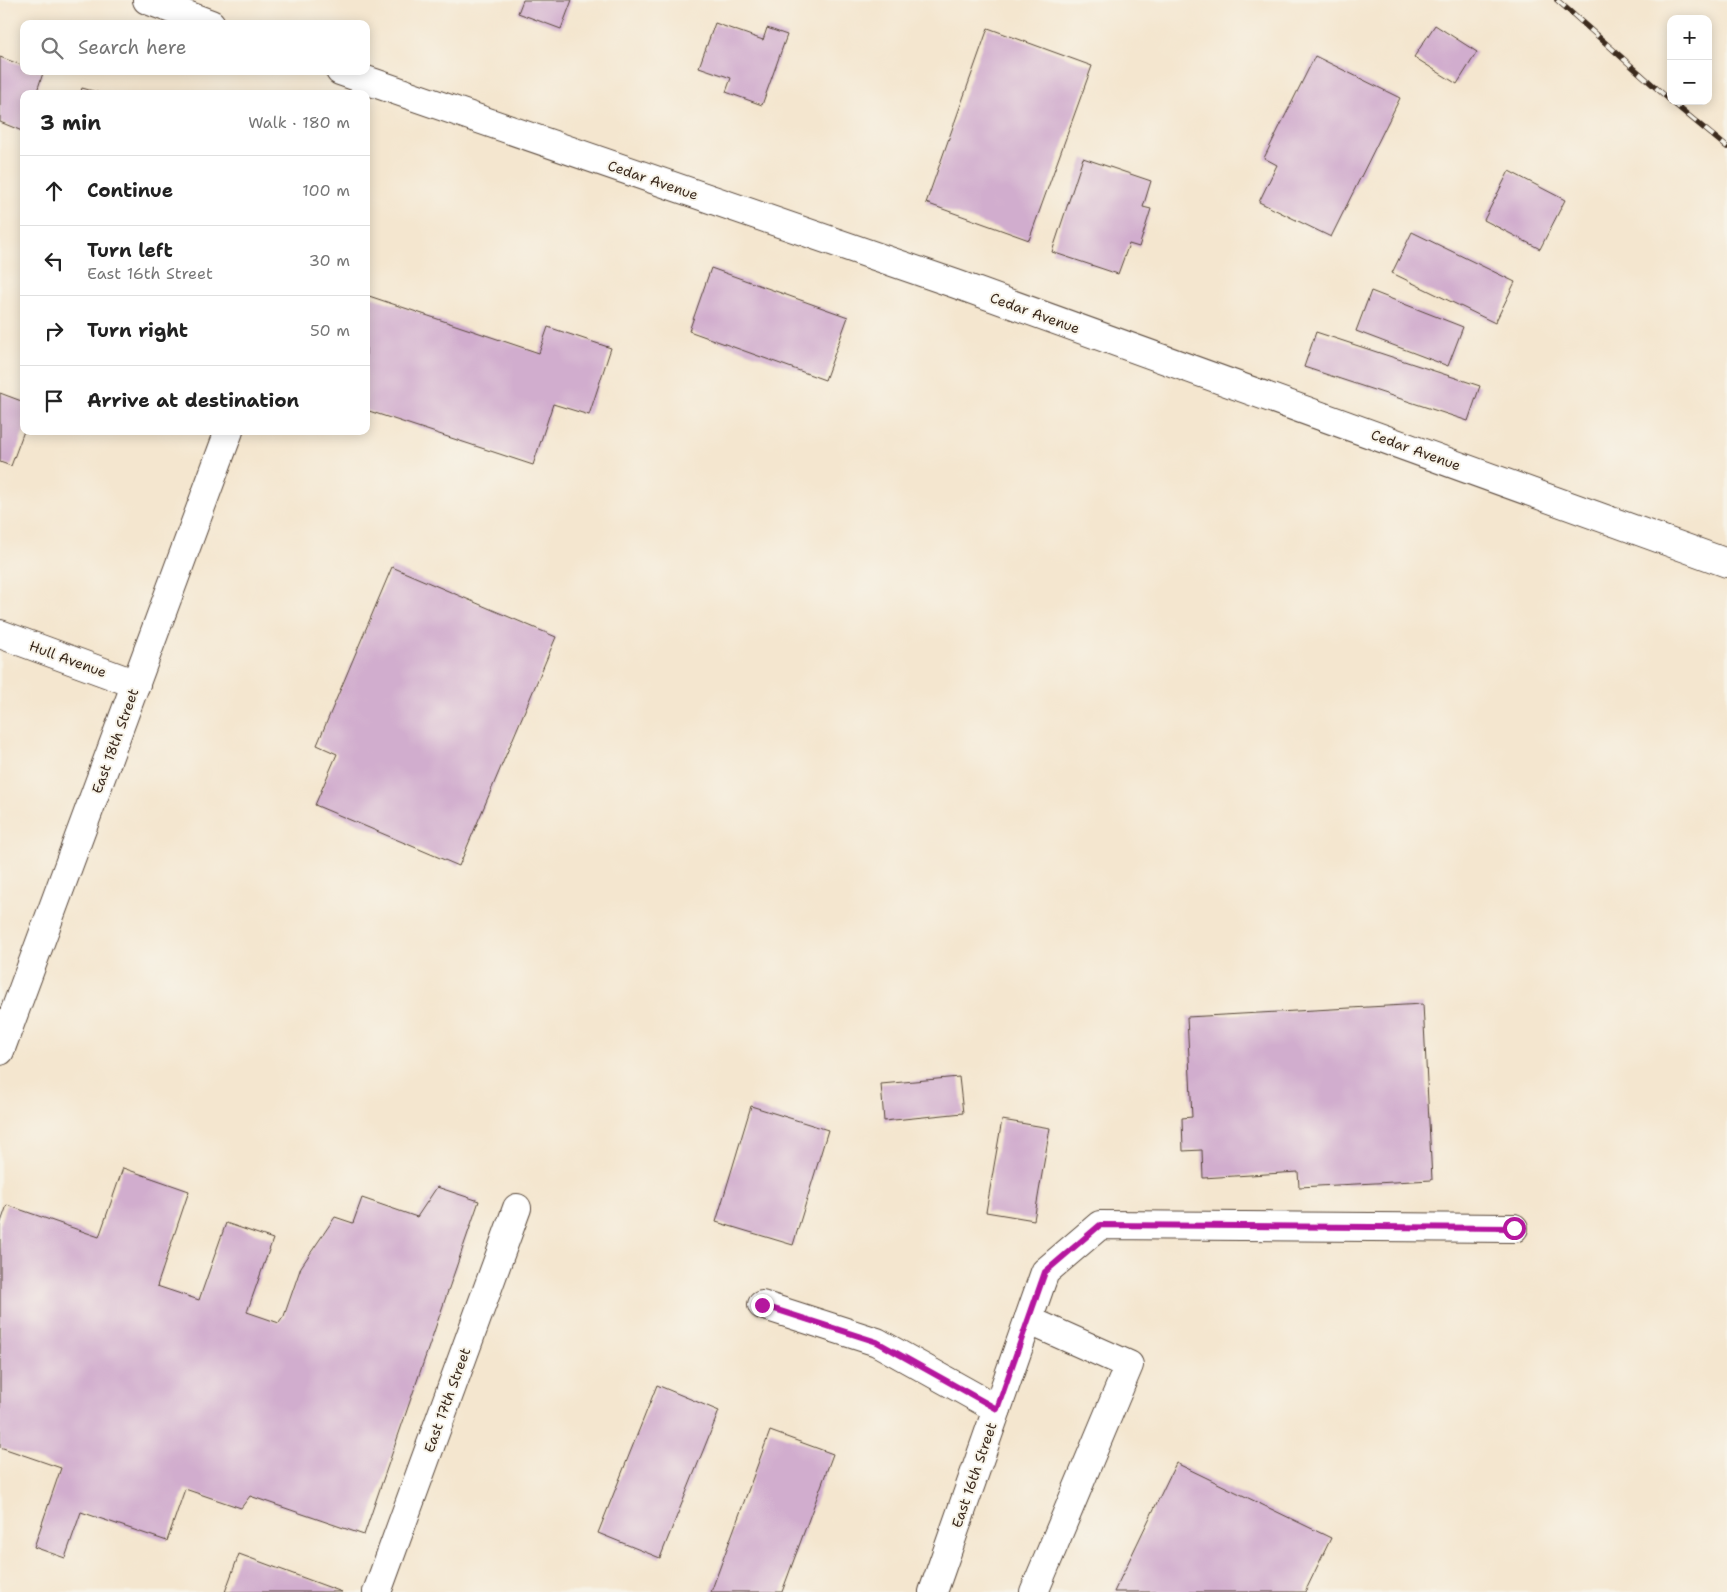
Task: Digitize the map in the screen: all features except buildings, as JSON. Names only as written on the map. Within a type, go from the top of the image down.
[{"type":"street","points":[[147,0],[200,20]]},
{"type":"street","name":"Cedar Avenue","points":[[351,81],[956,284],[1727,563]]},
{"type":"street","name":"East 18th Street","points":[[0,1051],[228,435]]},
{"type":"street","name":"Hull Avenue","points":[[0,634],[136,684]]},
{"type":"street","name":"East 17th Street","points":[[377,1592],[517,1208]]},
{"type":"street","name":"East 16th Street","points":[[933,1592],[1045,1272],[1100,1225],[1514,1228]]},
{"type":"street","points":[[762,1305],[877,1342],[997,1409]]},
{"type":"street","points":[[1028,1320],[1129,1365],[1034,1592]]},
{"type":"railway","points":[[1557,0],[1667,97]]},
{"type":"railway","points":[[1676,105],[1727,147]]},
{"type":"route","points":[[762,1305],[877,1342],[997,1409],[1045,1272],[1100,1225],[1514,1228]]}]
